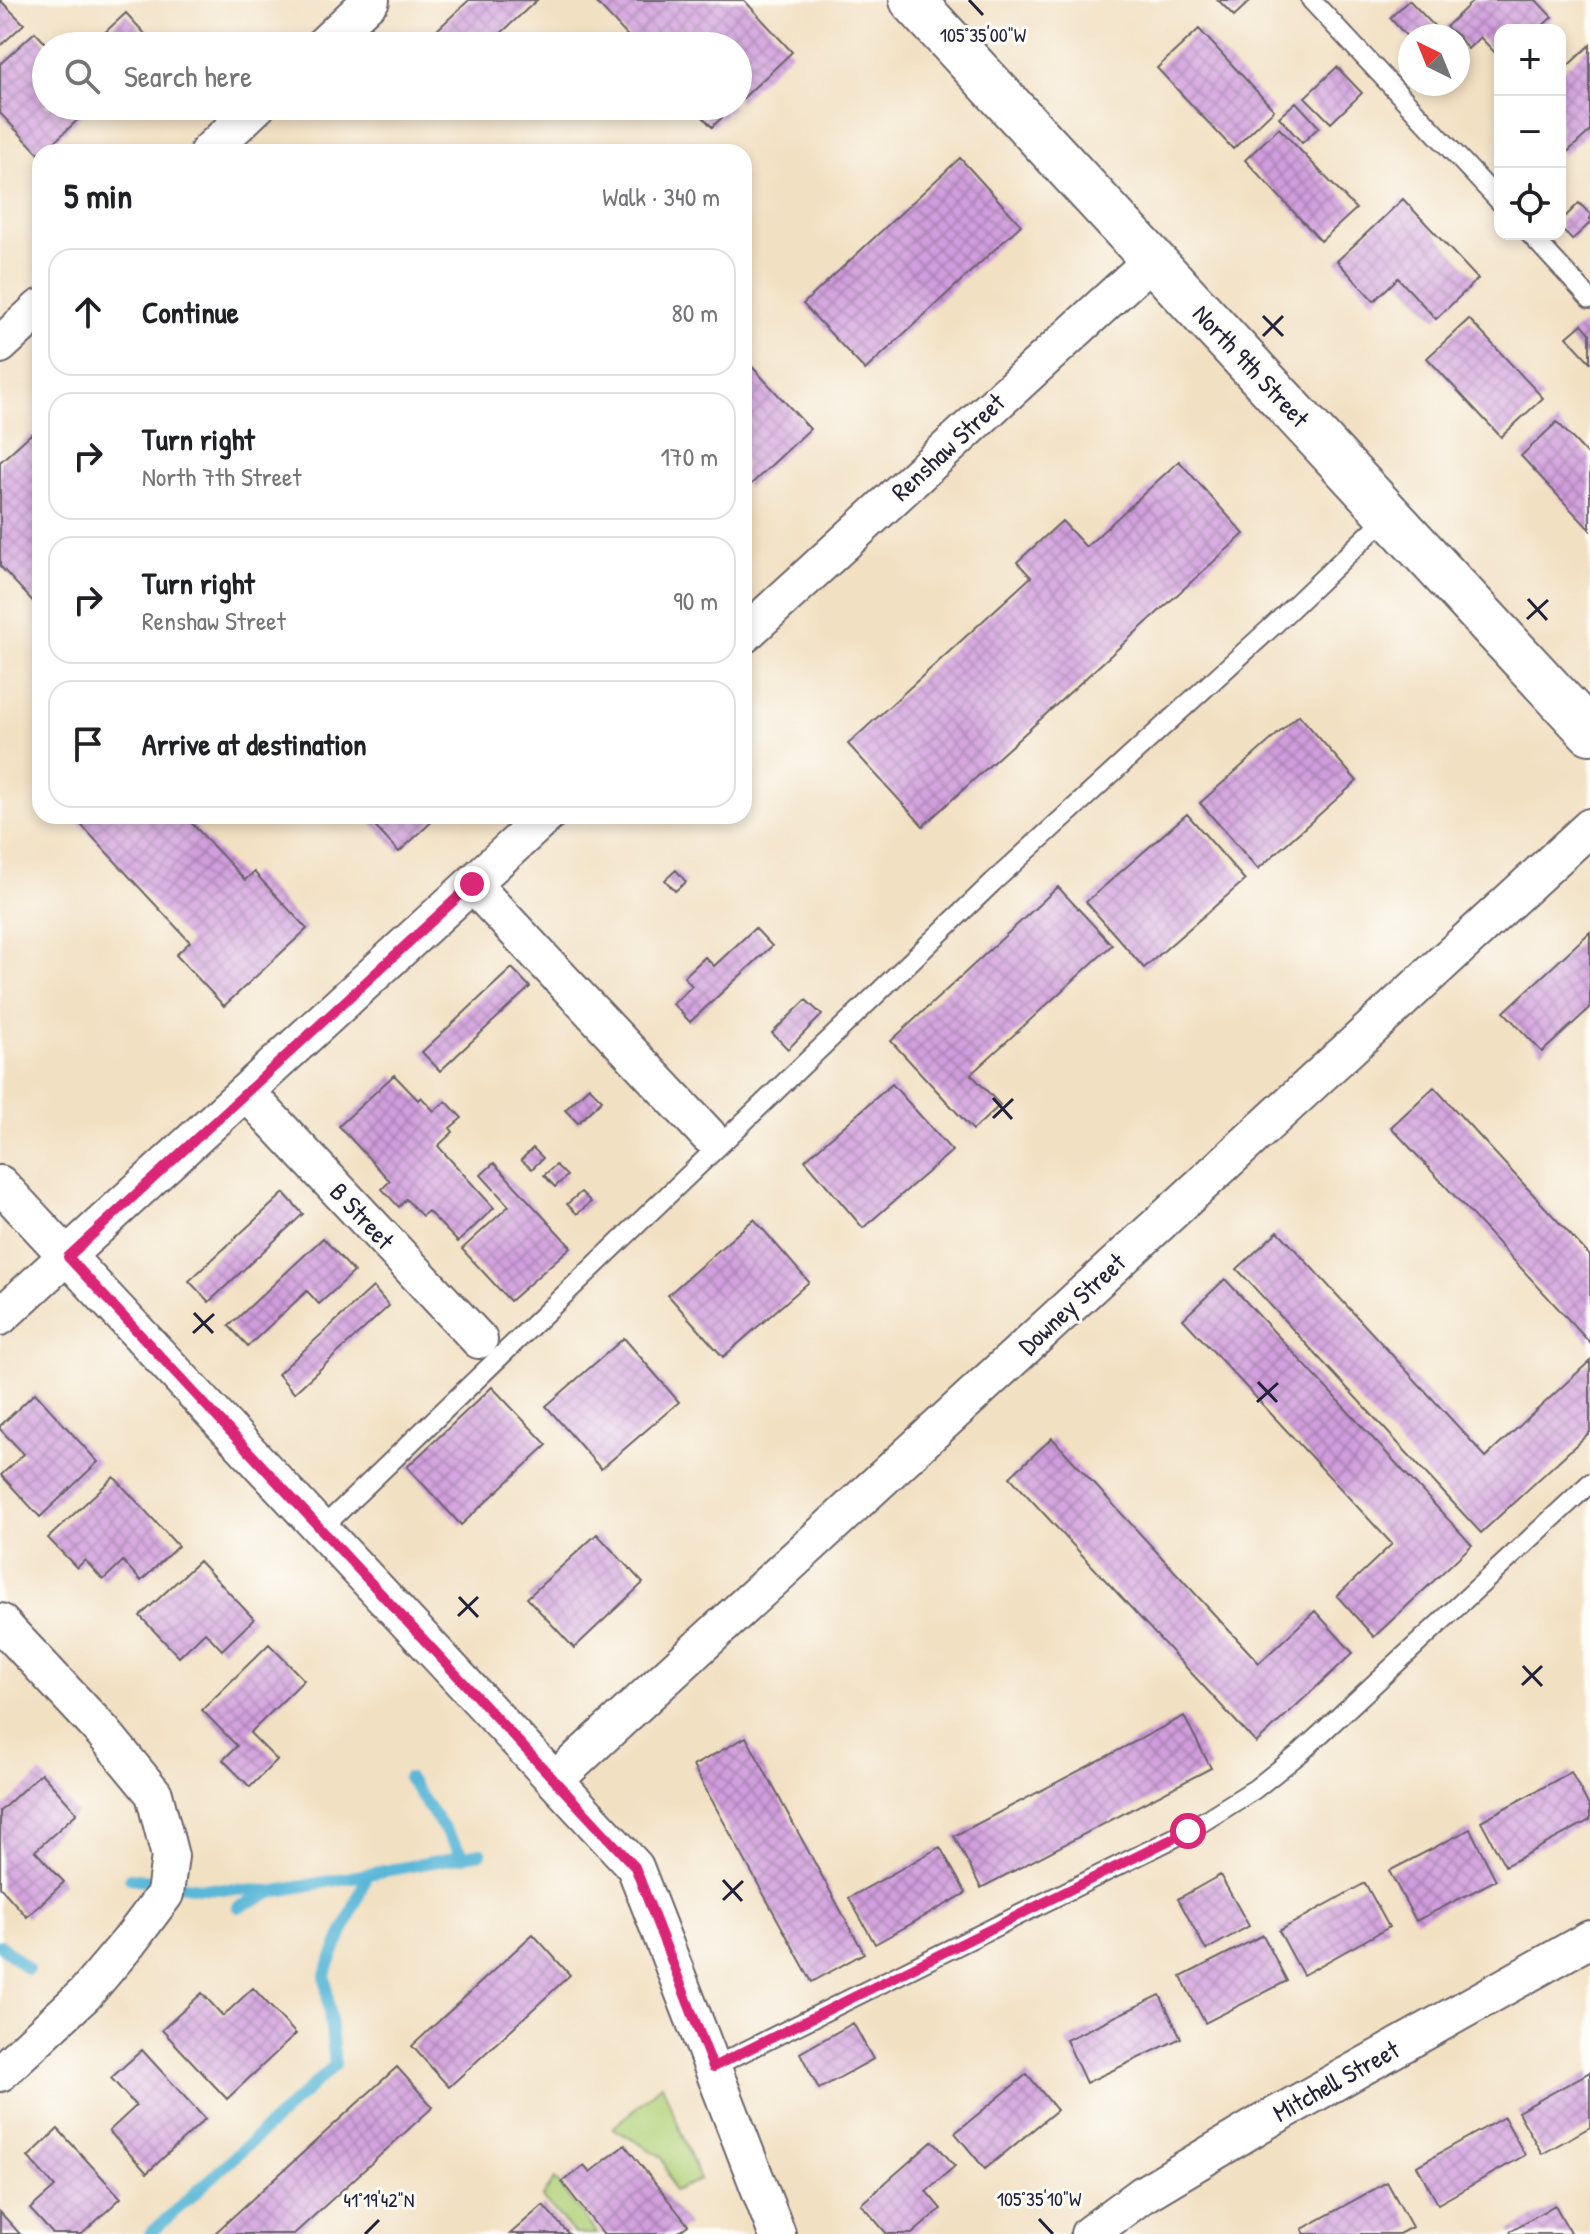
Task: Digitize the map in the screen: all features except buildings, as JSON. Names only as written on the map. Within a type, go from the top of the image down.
[{"type":"street","points":[[337,32],[371,0]]},
{"type":"street","name":"North 9th Street","points":[[912,0],[1590,732]]},
{"type":"street","points":[[217,144],[242,120]]},
{"type":"street","name":"Renshaw Street","points":[[752,628],[1152,260]]},
{"type":"street","points":[[0,345],[32,315]]},
{"type":"street","points":[[0,1317],[537,824]]},
{"type":"street","name":"Downey Street","points":[[555,1780],[1590,827]]},
{"type":"street","points":[[472,884],[708,1135]]},
{"type":"street","name":"B Street","points":[[246,1092],[479,1340]]},
{"type":"street","points":[[0,1184],[635,1867],[777,2234]]},
{"type":"street","points":[[0,1622],[103,1732],[154,1794],[170,1856],[165,1894],[129,1942],[85,1994],[0,2073]]},
{"type":"street","name":"Mitchell Street","points":[[1089,2234],[1142,2195],[1262,2123],[1590,1939]]},
{"type":"lane","points":[[1311,0],[1494,196]]},
{"type":"lane","points":[[1536,240],[1590,299]]},
{"type":"lane","points":[[321,1529],[993,882],[1389,515]]},
{"type":"lane","points":[[713,2067],[1188,1831],[1255,1789],[1299,1754],[1590,1483]]},
{"type":"green space","points":[[662,2084],[700,2180],[674,2191],[662,2157],[613,2128]]},
{"type":"green space","points":[[555,2179],[597,2234],[575,2234],[542,2198]]},
{"type":"waterway","points":[[408,1778],[464,1857]]},
{"type":"waterway","points":[[238,1907],[277,1891],[481,1853]]},
{"type":"waterway","points":[[150,2234],[335,2065],[325,1974],[367,1876]]},
{"type":"waterway","points":[[130,1878],[199,1888],[270,1891]]},
{"type":"waterway","points":[[0,1945],[28,1969]]},
{"type":"route","points":[[472,884],[68,1257],[635,1867],[713,2067],[1188,1831]]}]
